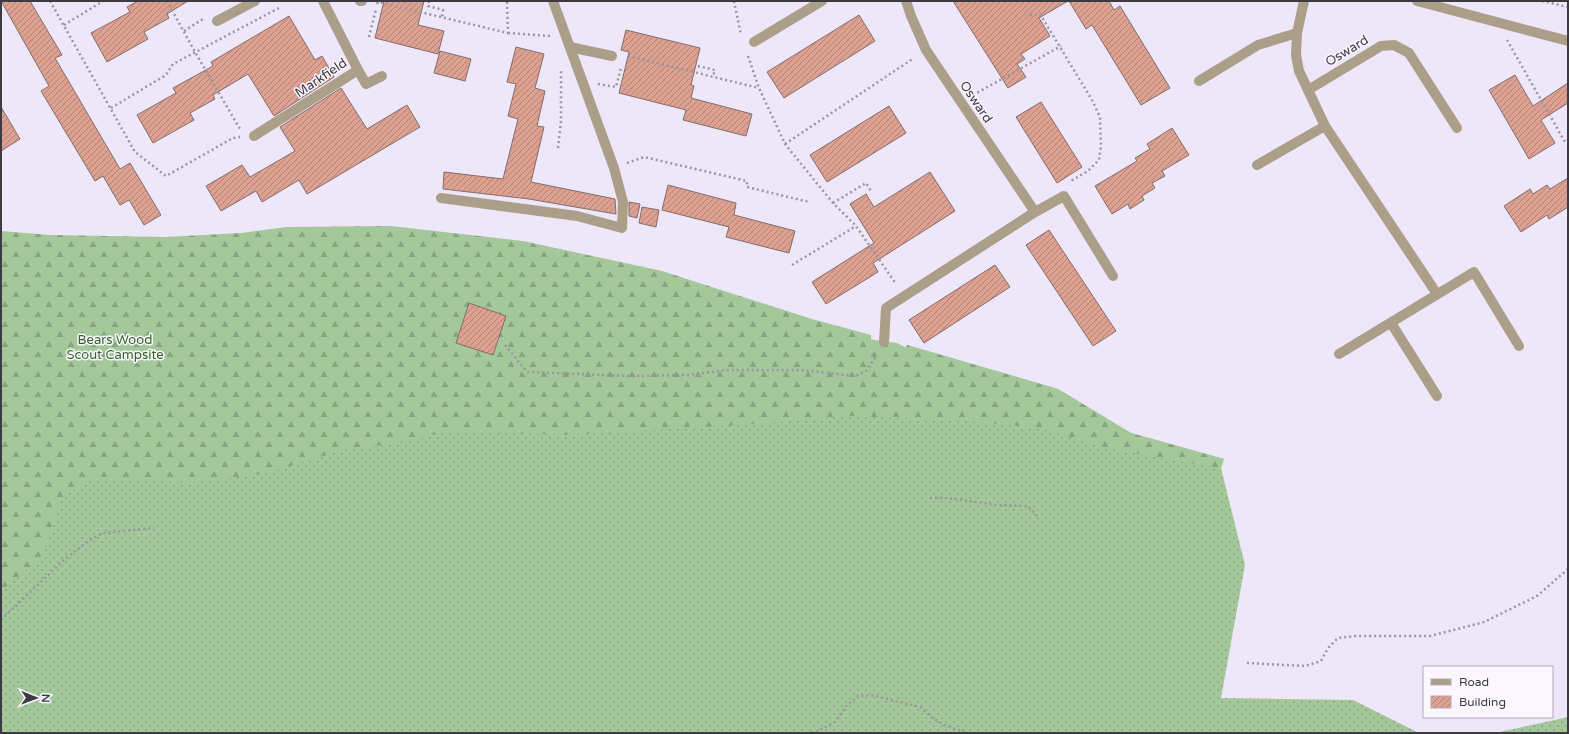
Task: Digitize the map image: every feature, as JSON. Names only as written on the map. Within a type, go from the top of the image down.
[{"type":"street","points":[[217,21],[255,1]]},
{"type":"street","name":"Markfield","points":[[250,136],[358,70],[323,1]]},
{"type":"street","points":[[441,198],[577,216],[622,228],[623,202],[614,168],[553,1]]},
{"type":"street","points":[[754,42],[822,1]]},
{"type":"street","name":"Osward","points":[[906,1],[926,50],[1035,212]]},
{"type":"street","points":[[1304,1],[1297,33],[1296,55],[1298,66],[1308,90],[1325,126],[1437,294]]},
{"type":"street","points":[[1417,1],[1568,42]]},
{"type":"street","points":[[1199,81],[1258,45],[1297,33]]},
{"type":"street","points":[[568,42],[612,56]]},
{"type":"street","name":"Osward","points":[[1308,90],[1381,46],[1394,45],[1409,53],[1457,128]]},
{"type":"street","points":[[358,70],[366,84],[382,76]]},
{"type":"street","points":[[1257,165],[1325,126]]},
{"type":"street","points":[[884,342],[886,308],[1035,212],[1064,196],[1113,276]]},
{"type":"street","points":[[1339,354],[1474,272],[1519,346]]},
{"type":"street","points":[[1391,323],[1437,396]]},
{"type":"path","points":[[50,1],[135,152],[166,176],[233,138],[250,136],[195,52],[167,1]]},
{"type":"path","points":[[64,25],[103,1]]},
{"type":"path","points":[[429,1],[428,6],[443,10],[442,17]]},
{"type":"path","points":[[507,1],[508,32]]},
{"type":"path","points":[[734,1],[743,45],[759,88],[785,144],[833,203],[856,226],[904,296]]},
{"type":"path","points":[[1542,1],[1568,7]]},
{"type":"path","points":[[369,37],[378,2],[508,32],[568,42]]},
{"type":"path","points":[[111,108],[166,75],[173,64],[279,8]]},
{"type":"path","points":[[1030,15],[1040,14],[1061,46],[1100,117],[1099,160],[1088,171],[1066,184],[1064,196]]},
{"type":"path","points":[[183,31],[204,18],[217,21]]},
{"type":"path","points":[[1496,22],[1565,142]]},
{"type":"path","points":[[743,45],[754,42]]},
{"type":"path","points":[[961,102],[1061,46]]},
{"type":"path","points":[[785,144],[926,50]]},
{"type":"path","points":[[624,55],[759,88]]},
{"type":"path","points":[[582,80],[616,87],[622,61]]},
{"type":"path","points":[[558,148],[561,121],[562,65]]},
{"type":"path","points":[[698,66],[715,70],[713,76]]},
{"type":"path","points":[[614,168],[644,157],[747,181],[747,187],[809,202]]},
{"type":"path","points":[[833,203],[866,184],[871,192]]},
{"type":"path","points":[[792,265],[856,226]]},
{"type":"path","points":[[505,345],[527,372],[628,376],[689,375],[726,370],[801,370],[855,376],[866,371],[884,342]]},
{"type":"path","points":[[930,498],[948,498],[997,505],[1028,506],[1038,517]]},
{"type":"path","points":[[1,620],[66,558],[103,532],[154,528]]},
{"type":"path","points":[[1247,663],[1305,666],[1321,661],[1328,648],[1338,638],[1356,636],[1430,636],[1484,622],[1537,596],[1568,569]]},
{"type":"path","points":[[806,733],[816,732],[835,722],[847,704],[858,696],[870,695],[920,707],[931,717],[946,726],[968,733]]},
{"type":"green space","name":"Bears Wood Scout Campsite","points":[[391,226],[523,241],[662,271],[812,319],[871,335],[871,339],[874,340],[897,343],[906,348],[907,345],[1058,389],[1131,433],[1224,459],[1221,468],[1104,448],[1040,428],[965,421],[853,416],[571,435],[450,431],[399,443],[343,450],[267,473],[190,483],[125,479],[92,480],[70,492],[60,502],[45,551],[37,561],[1,590],[1,231],[51,235],[165,237],[241,233],[286,227]]},
{"type":"green space","points":[[897,343],[906,348],[907,345],[1058,389],[1131,433],[1224,459],[1221,468],[1245,565],[1221,698],[1353,700],[1419,733],[1,733],[1,542],[30,489]]},
{"type":"green space","points":[[1568,717],[1568,733],[1495,733]]},
{"type":"building","points":[[1,1],[30,1],[62,55],[55,58],[120,169],[130,163],[161,215],[144,225],[129,200],[120,205],[103,176],[95,181],[41,91],[49,86]]},
{"type":"building","points":[[138,1],[188,1],[167,14],[169,18],[144,32],[148,39],[107,62],[91,33],[130,12],[127,7]]},
{"type":"building","points":[[384,1],[424,1],[418,25],[444,31],[438,54],[375,38]]},
{"type":"building","points":[[953,1],[1068,1],[1039,18],[1050,36],[1021,54],[1025,59],[1017,64],[1026,77],[1008,88]]},
{"type":"building","points":[[1069,1],[1109,1],[1114,10],[1120,6],[1170,88],[1141,105],[1092,25],[1086,29]]},
{"type":"building","points":[[859,15],[875,41],[784,98],[767,72]]},
{"type":"building","points":[[289,16],[315,60],[322,56],[334,77],[274,116],[248,74],[213,95],[215,99],[190,113],[194,120],[153,143],[137,115],[176,93],[173,88],[213,66],[211,62]]},
{"type":"building","points":[[626,30],[700,48],[691,85],[694,86],[691,98],[752,114],[746,136],[683,120],[686,110],[619,93],[629,52],[621,50]]},
{"type":"building","points":[[516,47],[544,54],[535,88],[545,91],[537,126],[544,127],[531,182],[615,199],[616,214],[529,199],[443,189],[444,172],[503,179],[518,119],[508,116],[516,84],[507,82]]},
{"type":"building","points":[[440,51],[471,59],[465,81],[434,73]]},
{"type":"building","points":[[1515,75],[1533,106],[1568,83],[1568,103],[1541,120],[1555,143],[1529,159],[1489,90]]},
{"type":"building","points":[[341,88],[367,129],[407,105],[420,127],[307,194],[299,180],[262,202],[256,191],[221,211],[206,186],[242,165],[250,177],[295,151],[280,127]]},
{"type":"building","points":[[1041,102],[1082,167],[1057,183],[1016,117]]},
{"type":"building","points":[[889,106],[906,133],[827,182],[810,155]]},
{"type":"building","points":[[1,107],[20,139],[1,151]]},
{"type":"building","points":[[1172,128],[1189,155],[1162,171],[1165,176],[1152,183],[1155,188],[1142,196],[1144,200],[1130,209],[1128,204],[1112,214],[1095,186],[1137,161],[1135,158],[1150,149],[1147,144]]},
{"type":"building","points":[[930,172],[955,211],[873,263],[878,272],[826,304],[812,282],[874,243],[850,204],[866,194],[874,207]]},
{"type":"building","points":[[1568,178],[1568,207],[1549,219],[1547,215],[1521,232],[1504,206],[1530,189],[1533,194],[1547,185],[1550,189]]},
{"type":"building","points":[[668,185],[736,203],[734,215],[795,231],[789,253],[726,237],[729,227],[662,210]]},
{"type":"building","points":[[629,202],[640,204],[637,218],[629,216]]},
{"type":"building","points":[[642,207],[659,210],[656,227],[639,223]]},
{"type":"building","points":[[1049,230],[1116,331],[1093,346],[1026,245]]},
{"type":"building","points":[[995,265],[1010,287],[924,343],[909,320]]},
{"type":"building","points":[[469,303],[506,316],[493,355],[456,343]]}]
